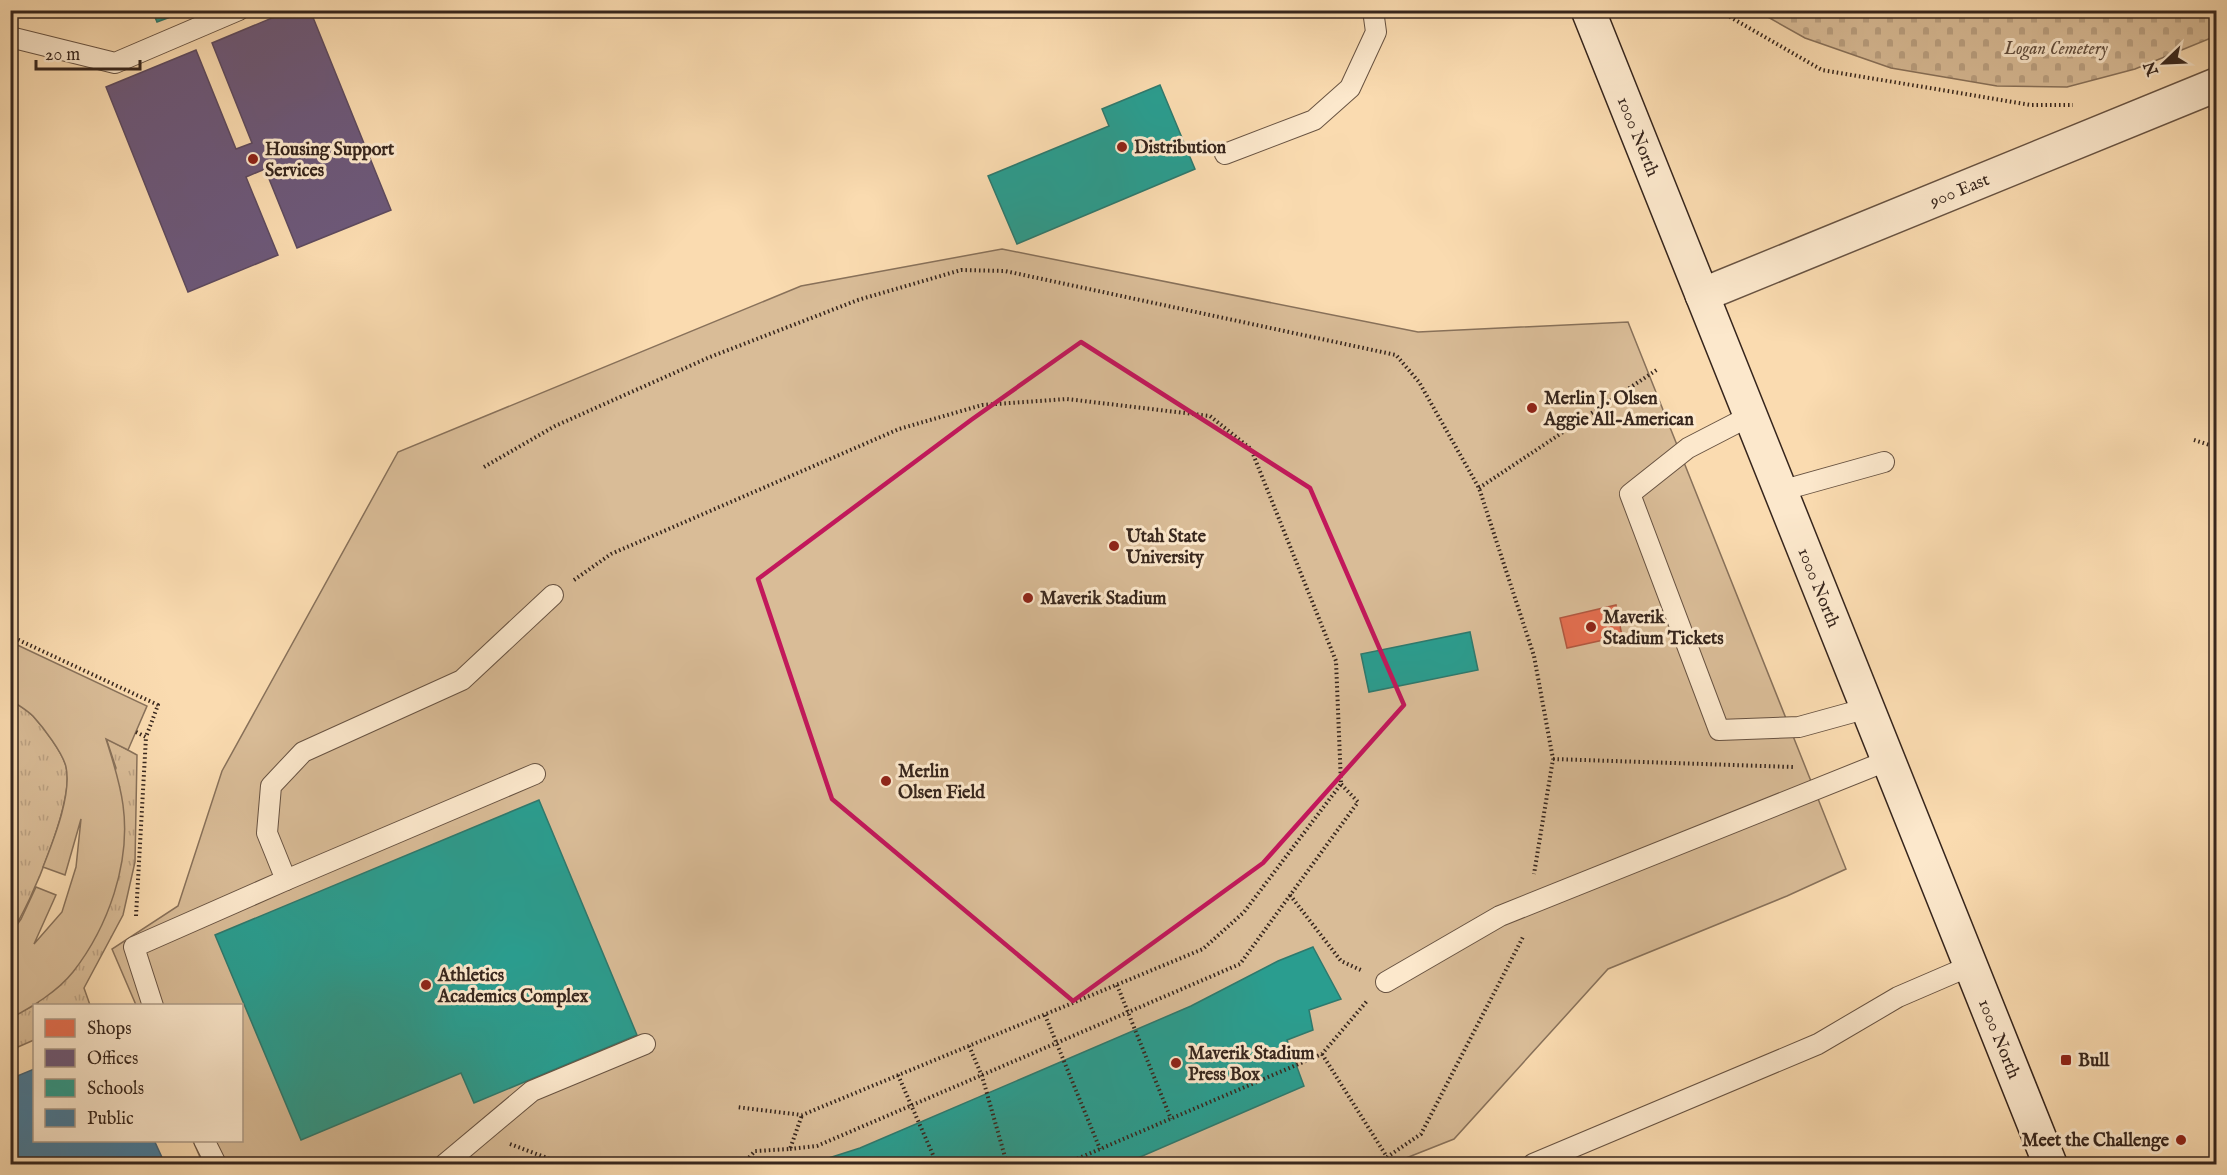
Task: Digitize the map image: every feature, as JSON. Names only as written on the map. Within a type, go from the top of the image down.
[{"type":"street","name":"1000 North","points":[[1588,10],[2050,1164]]},
{"type":"street","name":"900 East","points":[[1702,295],[2217,85]]},
{"type":"lane","points":[[10,37],[115,63],[239,10]]},
{"type":"lane","points":[[1225,154],[1314,120],[1350,88],[1376,32],[1373,10]]},
{"type":"lane","points":[[1750,416],[1688,448],[1630,494],[1719,730],[1799,727],[1868,708]]},
{"type":"lane","points":[[1780,491],[1884,462]]},
{"type":"lane","points":[[286,880],[267,833],[271,786],[303,752],[462,680],[553,595]]},
{"type":"lane","points":[[1386,982],[1500,916],[1888,760]]},
{"type":"lane","points":[[153,1004],[134,947],[535,774]]},
{"type":"lane","points":[[1533,1164],[1818,1044],[1898,997],[1970,966]]},
{"type":"lane","points":[[445,1164],[532,1091],[645,1044]]},
{"type":"lane","points":[[205,1142],[216,1164]]},
{"type":"path","points":[[1718,10],[1822,70],[2031,105],[2075,105]]},
{"type":"path","points":[[483,467],[555,426],[710,357],[858,300],[961,270],[1005,271],[1396,355],[1419,382],[1479,488],[1534,656],[1553,759],[1525,933],[1421,1134],[1388,1157],[1322,1054]]},
{"type":"path","points":[[1479,488],[1658,369]]},
{"type":"path","points":[[553,595],[611,554],[899,429],[982,405],[1067,399],[1210,416],[1251,449],[1336,661],[1341,784],[1244,912],[1203,949],[802,1115],[736,1107]]},
{"type":"path","points":[[2194,440],[2217,447]]},
{"type":"path","points":[[10,636],[158,705],[146,737],[134,947]]},
{"type":"path","points":[[136,732],[146,737]]},
{"type":"path","points":[[1553,759],[1803,767]]},
{"type":"path","points":[[743,1164],[756,1151],[817,1146],[1240,964],[1358,802],[1341,784]]},
{"type":"path","points":[[1065,1164],[1322,1054],[1350,1019],[1386,982],[1341,961],[1290,895]]},
{"type":"path","points":[[1117,985],[1171,1119]]},
{"type":"path","points":[[1045,1015],[1100,1149]]},
{"type":"path","points":[[969,1046],[982,1076],[1007,1164]]},
{"type":"path","points":[[898,1076],[937,1164]]},
{"type":"path","points":[[790,1149],[802,1115]]},
{"type":"path","points":[[482,1133],[563,1164]]},
{"type":"highlighted area","points":[[1081,342],[1310,488],[1404,705],[1263,863],[1073,1001],[832,799],[758,579],[971,420]]},
{"type":"green space","name":"Logan Cemetery","points":[[1757,11],[2216,11],[2216,36],[2135,69],[2067,87],[1997,86],[1891,68],[1805,38]]},
{"type":"green space","name":"Maverik Stadium","points":[[1002,249],[1418,332],[1628,322],[1846,869],[1787,896],[1608,969],[1454,1139],[1391,1164],[203,1164],[193,1142],[243,1142],[243,1004],[136,1004],[112,949],[178,906],[222,771],[398,452],[801,286]]},
{"type":"green space","points":[[11,642],[147,706],[128,750],[106,739],[120,788],[125,827],[120,871],[106,915],[86,954],[67,979],[44,998],[11,1018],[11,933],[21,919],[36,887],[56,895],[34,944],[62,912],[76,867],[81,819],[65,875],[43,867],[64,804],[66,767],[47,733],[28,712],[11,700]]},
{"type":"green space","points":[[11,700],[33,716],[52,740],[66,766],[67,782],[58,826],[40,876],[11,933]]},
{"type":"green space","points":[[106,738],[137,755],[135,862],[123,915],[84,988],[90,1004],[36,1004],[38,1003],[116,768]]},
{"type":"green space","points":[[33,1006],[33,1040],[11,1050],[11,1018]]},
{"type":"building: Shops","name":"Maverik Stadium Tickets","points":[[1616,605],[1622,636],[1567,648],[1560,618]]},
{"type":"building: Offices","name":"Housing Support Services","points":[[291,10],[310,10],[391,210],[297,248],[265,169],[246,177],[278,255],[188,292],[106,87],[196,50],[236,149],[252,143],[212,43]]},
{"type":"building: Schools","points":[[152,10],[189,10],[157,22]]},
{"type":"building: Schools","name":"Distribution","points":[[1160,85],[1195,169],[1017,244],[988,176],[1109,126],[1102,109]]},
{"type":"building: Schools","points":[[1470,632],[1478,670],[1369,692],[1361,654]]},
{"type":"building: Schools","name":"Athletics Academics Complex","points":[[539,800],[637,1035],[474,1103],[461,1073],[301,1140],[215,935]]},
{"type":"building: Schools","name":"Maverik Stadium Press Box","points":[[1313,947],[1341,999],[1309,1010],[1313,1030],[1287,1040],[1304,1086],[1124,1164],[810,1164],[860,1148],[1191,1006],[1278,961]]},
{"type":"building: Public","points":[[33,1069],[33,1142],[155,1142],[165,1164],[10,1164],[10,1079]]},
{"type":"place","name":"Distribution","points":[[1122,147]]},
{"type":"place","name":"Housing Support Services","points":[[253,159]]},
{"type":"place","name":"Merlin J. Olsen Aggie All-American","points":[[1532,408]]},
{"type":"place","name":"Utah State University","points":[[1114,546]]},
{"type":"place","name":"Maverik Stadium","points":[[1028,598]]},
{"type":"place","name":"Maverik Stadium Tickets","points":[[1591,627]]},
{"type":"place","name":"Merlin Olsen Field","points":[[886,781]]},
{"type":"place","name":"Athletics Academics Complex","points":[[426,985]]},
{"type":"place","name":"Bull","points":[[2066,1060]]},
{"type":"place","name":"Maverik Stadium Press Box","points":[[1176,1063]]},
{"type":"place","name":"Meet the Challenge","points":[[2181,1140]]}]
